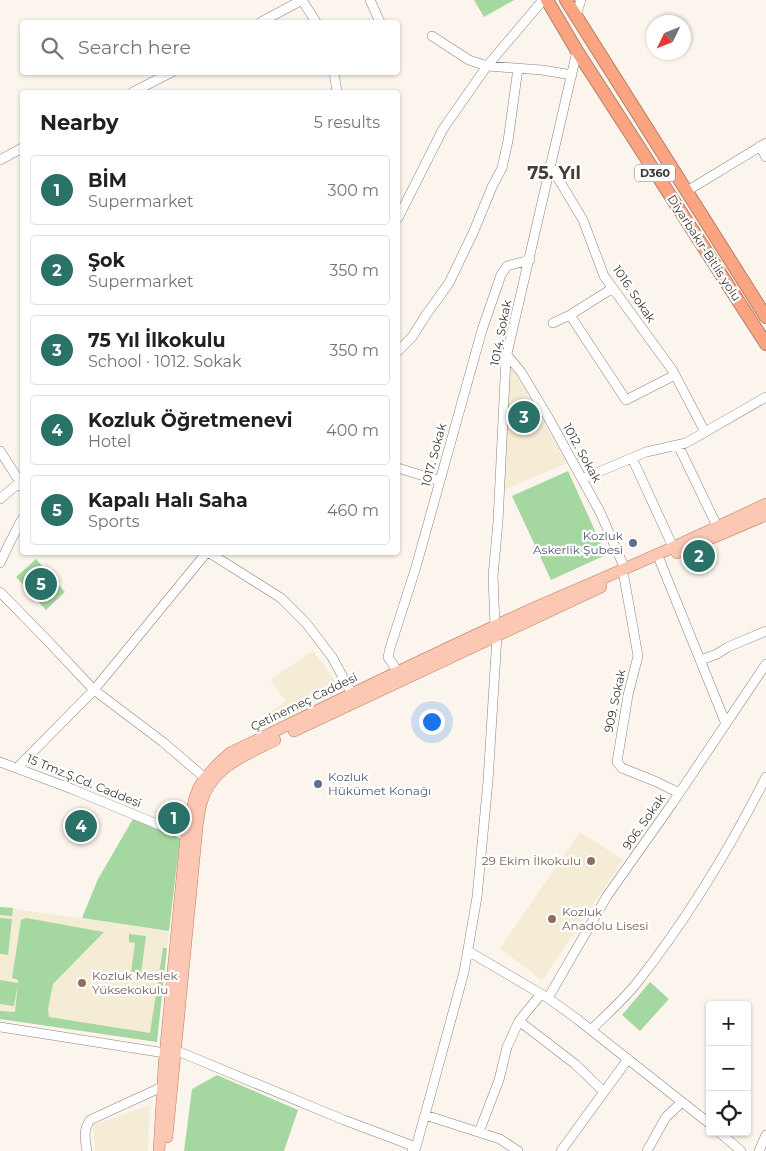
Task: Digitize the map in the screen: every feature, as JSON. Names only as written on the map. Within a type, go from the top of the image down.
[{"type":"highway","name":"Diyarbakır-Bitlis yolu","points":[[547,0],[766,344]]},
{"type":"highway","name":"Diyarbakır-Bitlis yolu","points":[[566,0],[766,317]]},
{"type":"main road","name":"Çetinemeç Caddesi","points":[[165,1151],[170,1052],[186,836],[199,787],[218,764],[230,753],[398,672],[496,631],[625,573],[674,547],[766,504]]},
{"type":"main road","name":"Çetinemeç Caddesi","points":[[625,573],[660,561],[766,515]]},
{"type":"main road","name":"Çetinemeç Caddesi","points":[[159,1151],[164,1086],[170,1052],[200,805],[216,775],[234,761],[496,631]]},
{"type":"street","points":[[265,20],[302,0],[315,20]]},
{"type":"street","points":[[370,0],[379,20]]},
{"type":"street","points":[[400,214],[444,129],[487,66],[543,0]]},
{"type":"street","points":[[576,15],[581,0]]},
{"type":"street","points":[[432,36],[469,60],[487,66],[572,74]]},
{"type":"street","name":"1014. Sokak","points":[[414,1149],[464,972],[478,897],[486,801],[496,631],[493,576],[498,522],[507,355],[578,51]]},
{"type":"street","points":[[400,349],[412,337],[449,283],[502,168],[508,141],[518,68]]},
{"type":"street","points":[[137,90],[166,75]]},
{"type":"street","points":[[334,75],[337,90]]},
{"type":"street","points":[[688,191],[763,145],[766,157]]},
{"type":"street","points":[[0,160],[20,149]]},
{"type":"street","name":"1016. Sokak","points":[[550,165],[583,220],[604,276],[675,375],[705,432]]},
{"type":"street","name":"1017. Sokak","points":[[398,672],[388,657],[390,648],[416,567],[482,330],[501,275],[507,266],[530,260]]},
{"type":"street","points":[[553,323],[570,315],[613,288]]},
{"type":"street","points":[[570,315],[626,400],[675,375]]},
{"type":"street","name":"1012. Sokak","points":[[507,355],[521,372],[548,416],[600,512],[625,573]]},
{"type":"street","points":[[582,479],[646,452],[686,443],[766,397]]},
{"type":"street","points":[[678,445],[717,526]]},
{"type":"street","points":[[0,451],[20,482]]},
{"type":"street","points":[[632,458],[674,547]]},
{"type":"street","points":[[400,469],[440,481]]},
{"type":"street","points":[[0,499],[20,485]]},
{"type":"street","points":[[0,563],[20,523]]},
{"type":"street","points":[[17,768],[94,690],[206,555]]},
{"type":"street","points":[[213,555],[281,598],[306,623],[332,657],[352,694]]},
{"type":"street","points":[[660,561],[726,724]]},
{"type":"street","name":"909. Sokak","points":[[625,573],[638,656],[628,695],[617,762],[622,768],[679,793]]},
{"type":"street","points":[[0,592],[94,690],[163,742],[205,778]]},
{"type":"street","points":[[701,660],[766,631]]},
{"type":"street","name":"906. Sokak","points":[[479,1132],[499,1080],[507,1047],[519,1021],[544,996],[607,896],[766,664]]},
{"type":"street","name":"15 Tmz.Ş.Cd. Caddesi","points":[[0,762],[72,789],[186,836]]},
{"type":"street","points":[[591,1030],[635,985],[684,919],[754,802],[766,777]]},
{"type":"street","points":[[468,951],[544,996],[591,1030],[706,1121]]},
{"type":"street","points":[[519,1021],[575,1064],[604,1092]]},
{"type":"street","points":[[0,1027],[170,1052],[414,1149]]},
{"type":"street","points":[[562,1151],[628,1059]]},
{"type":"street","points":[[87,1151],[84,1136],[90,1120],[164,1086]]},
{"type":"street","points":[[647,1151],[666,1117],[682,1102]]},
{"type":"street","points":[[425,1115],[500,1139],[518,1151]]},
{"type":"street","points":[[759,1151],[766,1135]]},
{"type":"street","points":[[724,1136],[741,1151]]},
{"type":"shaded area","points":[[512,368],[567,463],[506,489],[504,487],[509,370]]},
{"type":"shaded area","points":[[313,650],[342,691],[271,727],[263,717],[286,701],[270,680]]},
{"type":"shaded area","name":"Kozluk Anadolu Lisesi","points":[[580,832],[623,860],[542,981],[500,948]]},
{"type":"shaded area","name":"Kozluk Meslek Yüksekokulu","points":[[0,907],[169,931],[157,1042],[0,1019]]},
{"type":"shaded area","points":[[150,1105],[148,1151],[95,1151],[93,1125]]},
{"type":"green space","points":[[474,0],[514,0],[484,17]]},
{"type":"green space","points":[[568,471],[606,555],[551,580],[512,496]]},
{"type":"green space","points":[[36,559],[65,592],[46,610],[16,577]]},
{"type":"green space","points":[[133,819],[180,838],[169,931],[82,918],[98,879]]},
{"type":"green space","points":[[0,907],[13,908],[12,916],[0,915]]},
{"type":"green space","points":[[0,918],[12,919],[8,955],[0,954]]},
{"type":"green space","points":[[26,918],[104,932],[53,984],[48,1009],[49,1017],[150,1033],[163,948],[167,948],[157,1042],[0,1019],[0,1011],[15,1012],[18,980],[12,978],[21,920]]},
{"type":"green space","points":[[129,934],[146,936],[141,974],[131,972],[135,943],[129,942]]},
{"type":"green space","points":[[0,980],[18,983],[14,1006],[0,1004]]},
{"type":"green space","points":[[650,982],[669,999],[640,1031],[622,1015]]},
{"type":"green space","points":[[217,1075],[298,1110],[284,1151],[184,1151],[192,1089]]},
{"type":"place","name":"75 Yıl İlkokulu","points":[[524,417]]},
{"type":"place","name":"Kozluk Askerlik Şubesi","points":[[633,543]]},
{"type":"place","name":"Şok","points":[[699,556]]},
{"type":"place","name":"Kapalı Halı Saha","points":[[41,584]]},
{"type":"place","name":"Kozluk Hükümet Konağı","points":[[318,784]]},
{"type":"place","name":"BİM","points":[[174,818]]},
{"type":"place","name":"Kozluk Öğretmenevi","points":[[81,826]]},
{"type":"place","name":"29 Ekim İlkokulu","points":[[591,861]]},
{"type":"place","name":"Kozluk Anadolu Lisesi","points":[[552,919]]},
{"type":"place","name":"Kozluk Meslek Yüksekokulu","points":[[82,983]]},
{"type":"district","name":"75. Yıl","points":[[554,173]]}]
